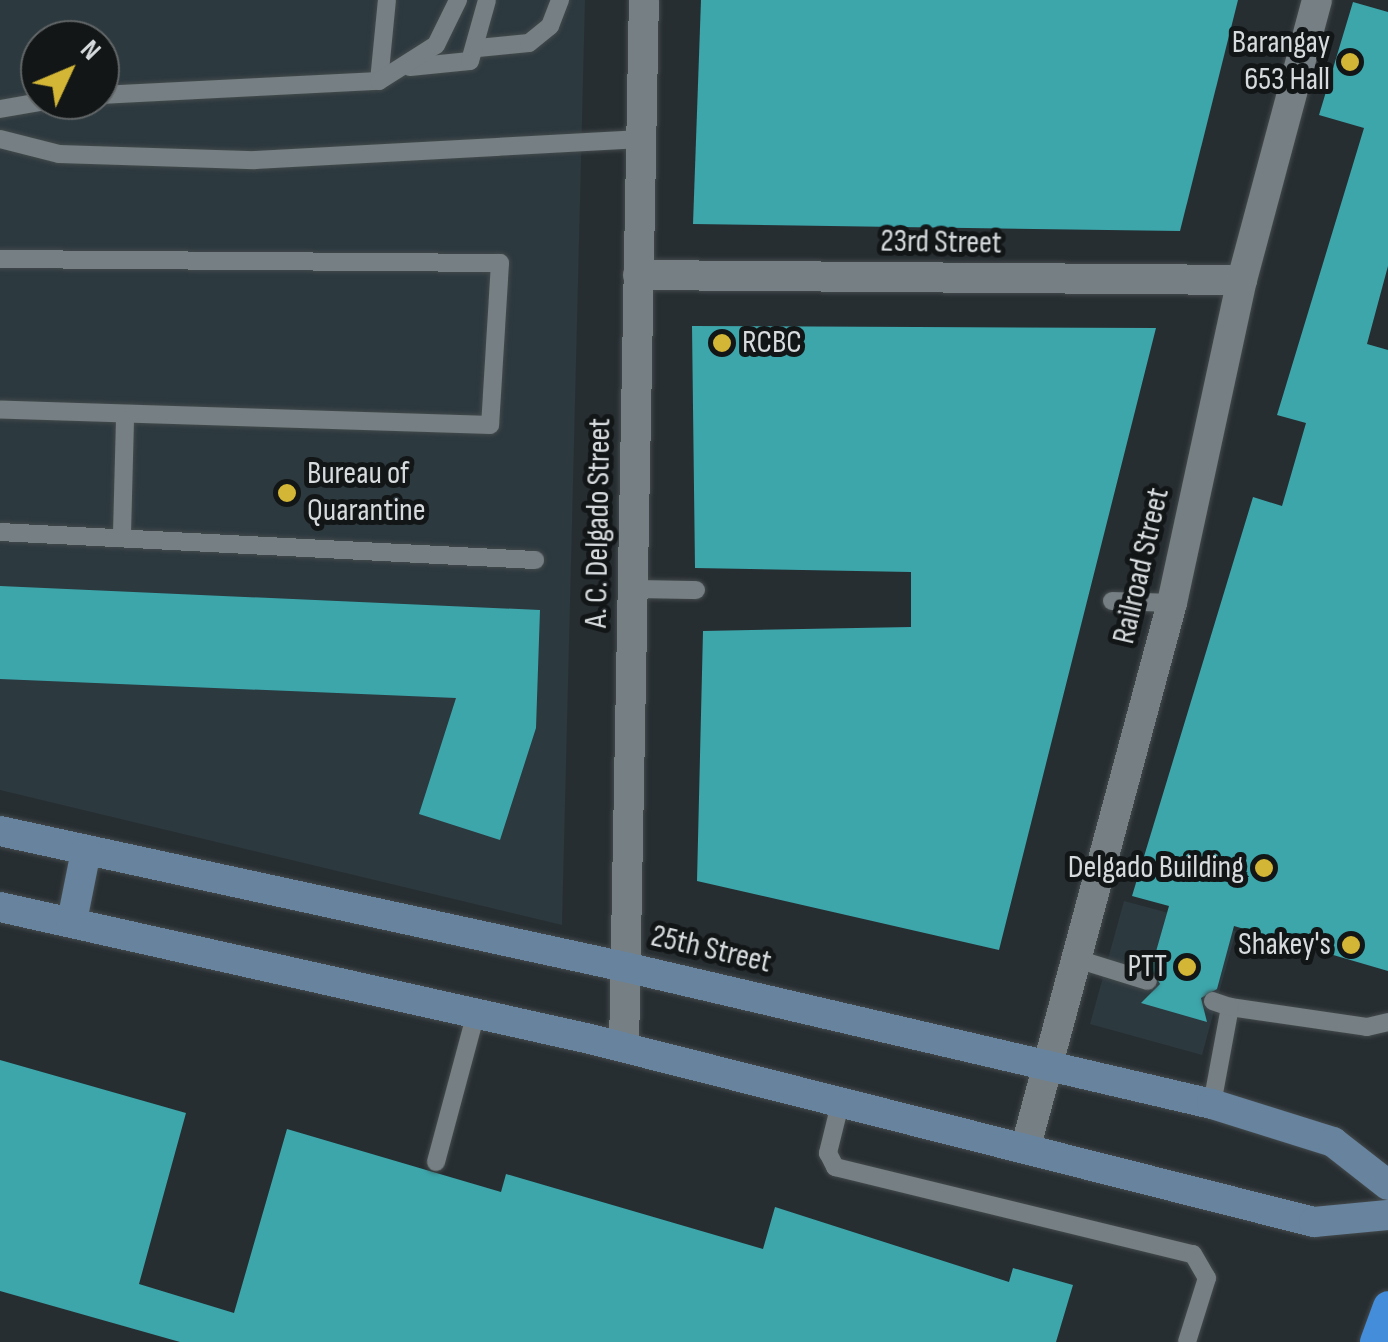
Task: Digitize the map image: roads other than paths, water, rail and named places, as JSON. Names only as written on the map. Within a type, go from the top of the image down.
[{"type":"highway","points":[[1376,1342],[1388,1306]]},
{"type":"street","name":"A. C. Delgado Street","points":[[624,1048],[644,0]]},
{"type":"street","name":"Railroad Street","points":[[1026,1146],[1172,603],[1242,280],[1316,0]]},
{"type":"street","name":"23rd Street","points":[[638,275],[1242,280]]},
{"type":"street","name":"25th Street","points":[[0,831],[625,966],[1212,1104],[1334,1142],[1388,1185]]},
{"type":"street","points":[[72,921],[86,851]]},
{"type":"street","points":[[0,907],[476,1013],[841,1100],[1314,1222],[1388,1215]]},
{"type":"lane","points":[[379,81],[387,0]]},
{"type":"lane","points":[[120,95],[379,81],[410,67],[436,45],[458,0]]},
{"type":"lane","points":[[478,48],[487,0]]},
{"type":"lane","points":[[410,67],[458,66],[478,48],[528,43],[550,26],[560,0]]},
{"type":"lane","points":[[0,139],[59,154],[256,160],[641,138]]},
{"type":"lane","points":[[0,259],[500,264],[490,425],[125,417],[0,410]]},
{"type":"lane","points":[[122,534],[125,417]]},
{"type":"lane","points":[[0,532],[122,534],[534,560]]},
{"type":"lane","points":[[632,589],[696,590]]},
{"type":"lane","points":[[1112,601],[1172,603]]},
{"type":"lane","points":[[1077,959],[1148,981]]},
{"type":"lane","points":[[1212,1104],[1222,1004],[1366,1027],[1388,1022]]},
{"type":"lane","points":[[436,1162],[476,1013]]},
{"type":"lane","points":[[841,1100],[828,1154],[835,1166],[1193,1254],[1207,1278],[1188,1342]]},
{"type":"place","name":"Barangay 653 Hall","points":[[1350,62]]},
{"type":"place","name":"RCBC","points":[[722,343]]},
{"type":"place","name":"Bureau of Quarantine","points":[[287,493]]},
{"type":"place","name":"Delgado Building","points":[[1264,868]]},
{"type":"place","name":"Shakey's","points":[[1351,945]]},
{"type":"place","name":"PTT","points":[[1187,967]]}]
